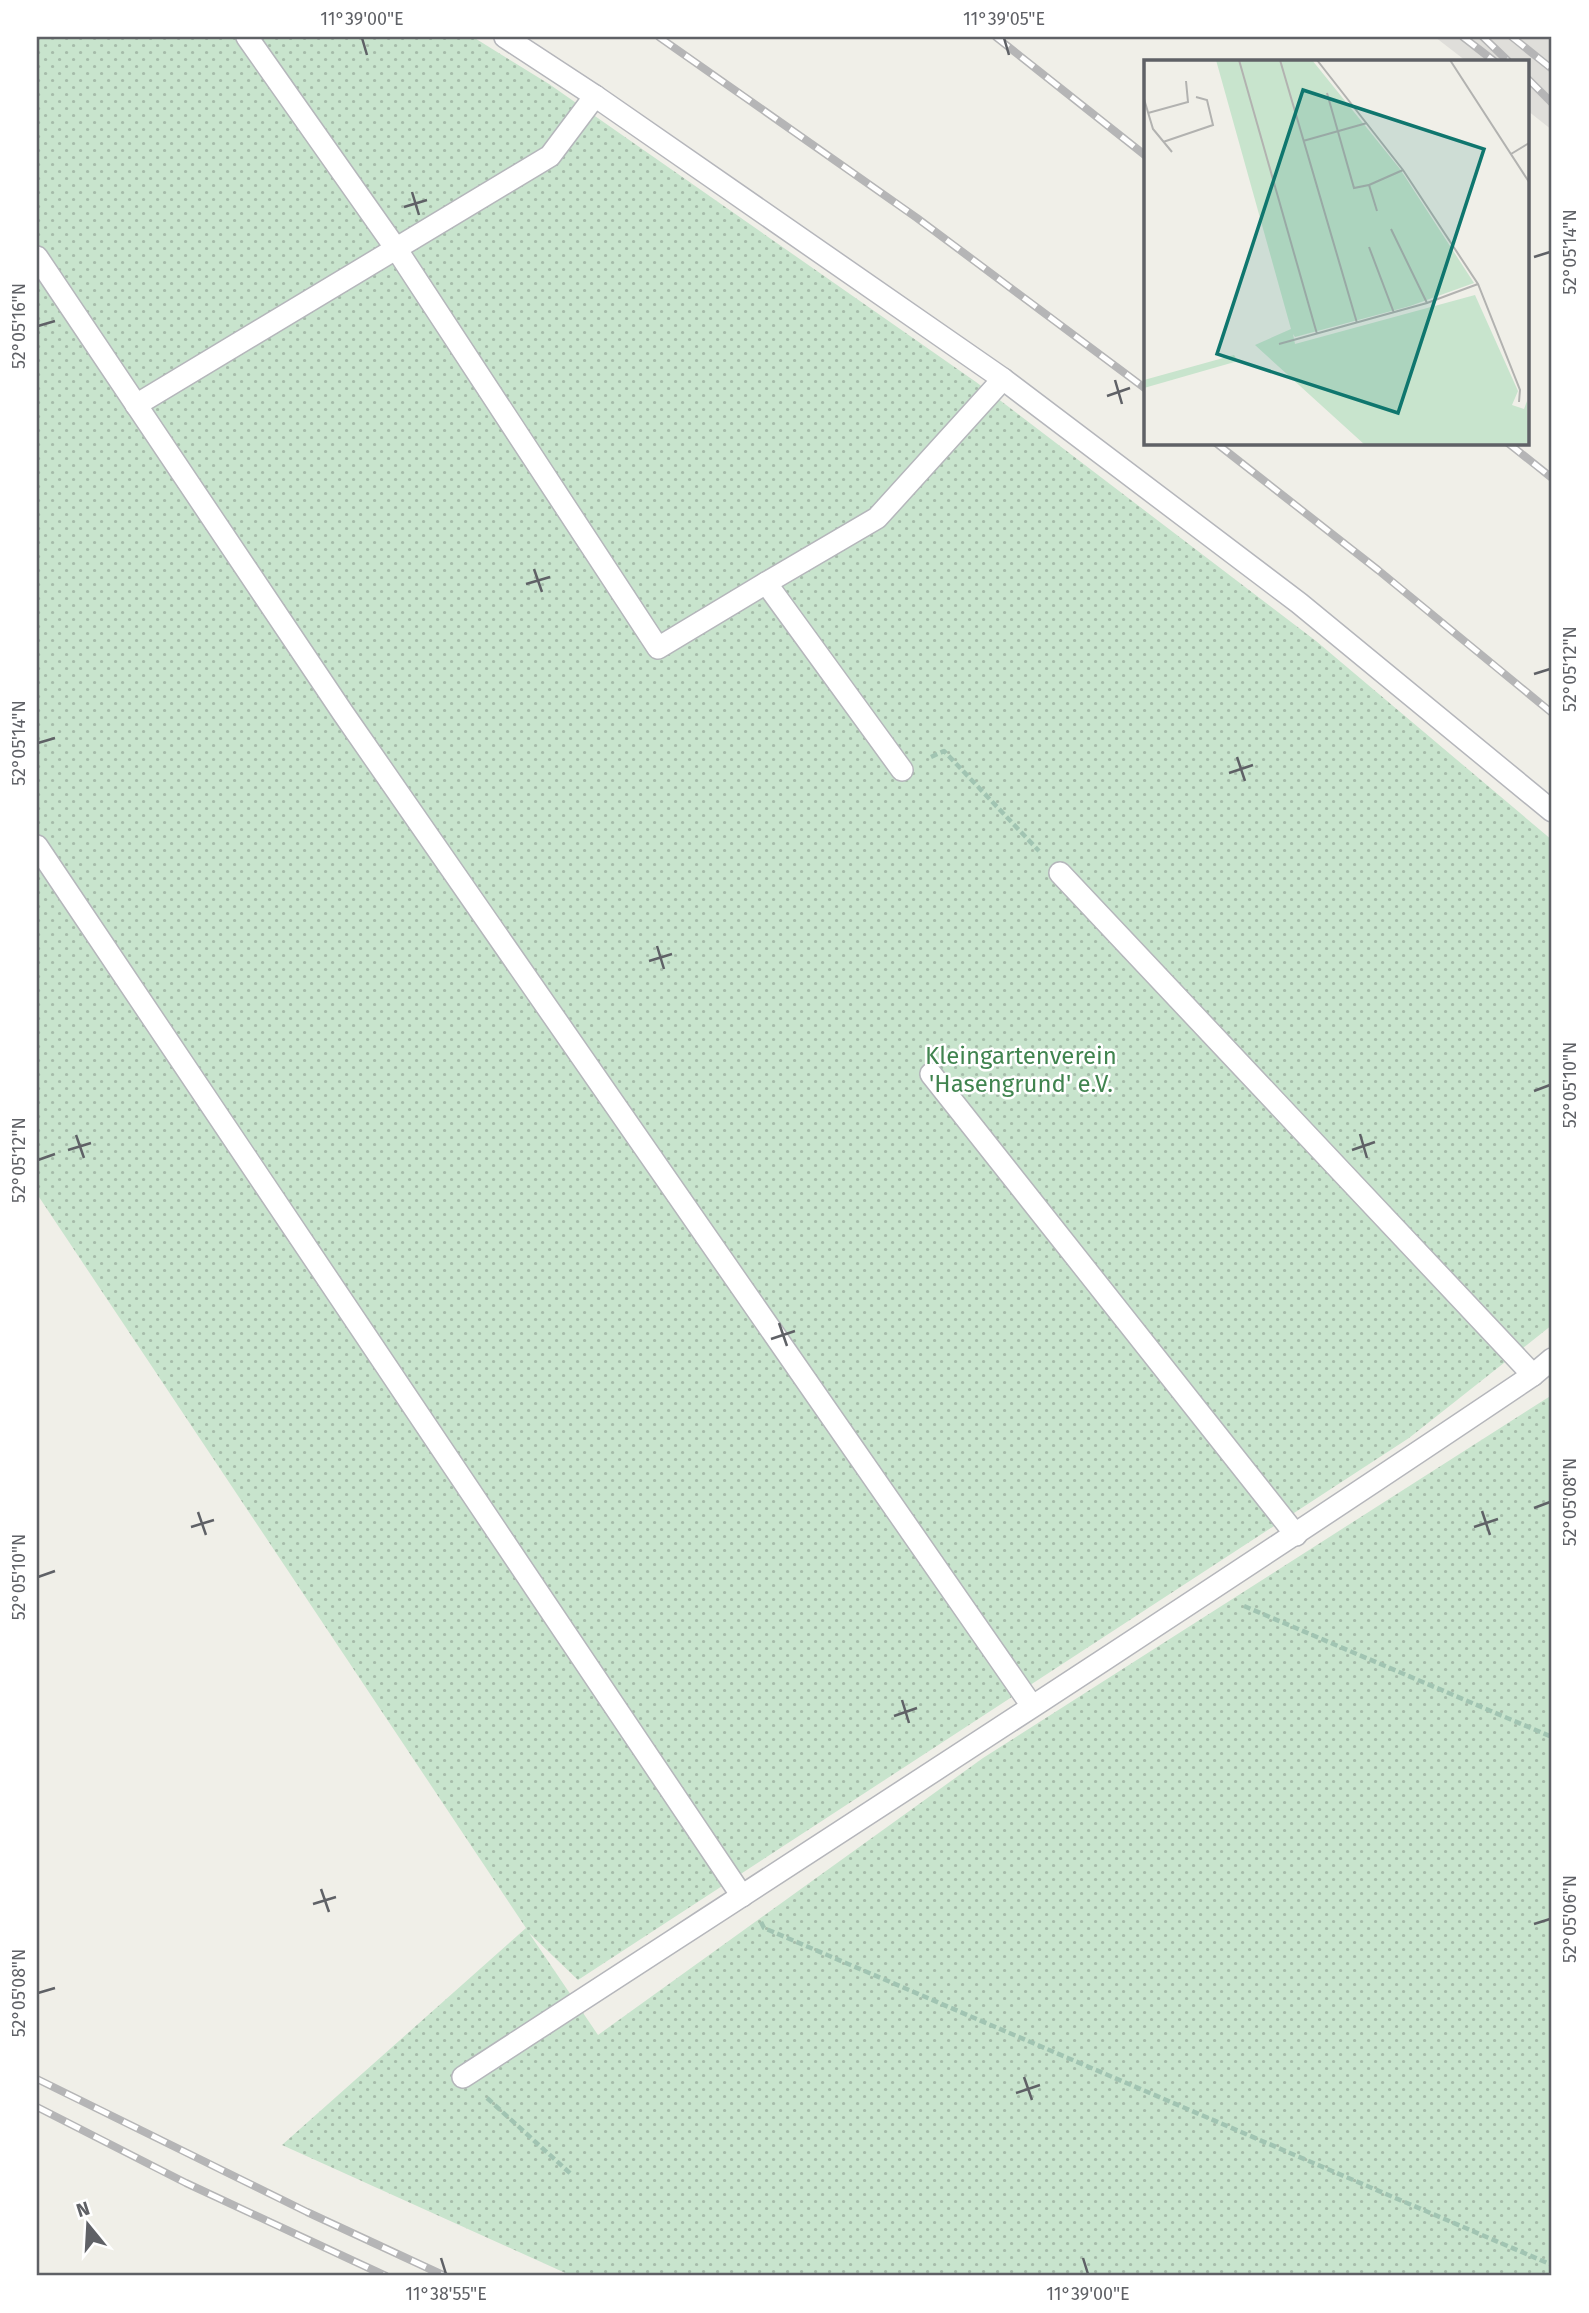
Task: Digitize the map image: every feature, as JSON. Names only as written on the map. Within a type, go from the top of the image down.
[{"type":"lane","points":[[247,37],[397,250],[658,648],[877,518],[1003,379]]},
{"type":"lane","points":[[505,37],[595,96],[1003,379],[1299,603],[1552,811]]},
{"type":"lane","points":[[136,405],[550,156],[595,96]]},
{"type":"lane","points":[[37,257],[342,713],[1032,1706]]},
{"type":"lane","points":[[766,583],[902,770]]},
{"type":"lane","points":[[37,846],[742,1896]]},
{"type":"lane","points":[[1060,873],[1533,1375]]},
{"type":"lane","points":[[931,1074],[1296,1535]]},
{"type":"lane","points":[[463,2077],[1296,1535],[1533,1375],[1552,1359]]},
{"type":"path","points":[[902,770],[944,751],[1060,873]]},
{"type":"path","points":[[1217,1586],[1241,1605],[1552,1738]]},
{"type":"path","points":[[742,1896],[764,1928],[1552,2265]]},
{"type":"path","points":[[463,2077],[572,2175]]},
{"type":"shaded area","points":[[1435,37],[1552,37],[1552,130],[1530,113],[1530,60],[1465,60]]},
{"type":"green space","name":"Kleingartenverein 'Hasengrund' e.V.","points":[[37,37],[473,37],[549,84],[976,382],[1316,641],[1552,840],[1552,1325],[1409,1438],[578,1980],[529,1933],[598,2035],[983,1758],[1552,1395],[1552,2276],[572,2276],[282,2145],[526,1928],[37,1194]]},
{"type":"railway","points":[[659,37],[917,218],[1144,388]]},
{"type":"railway","points":[[996,37],[1144,154]]},
{"type":"railway","points":[[1463,37],[1493,60]]},
{"type":"railway","points":[[1483,37],[1507,60]]},
{"type":"railway","points":[[1512,37],[1552,69]]},
{"type":"railway","points":[[1530,81],[1552,103]]},
{"type":"railway","points":[[1217,444],[1378,570],[1552,713]]},
{"type":"railway","points":[[1509,444],[1552,478]]},
{"type":"railway","points":[[37,2079],[307,2212],[445,2276]]},
{"type":"railway","points":[[37,2107],[186,2183],[386,2276]]}]
